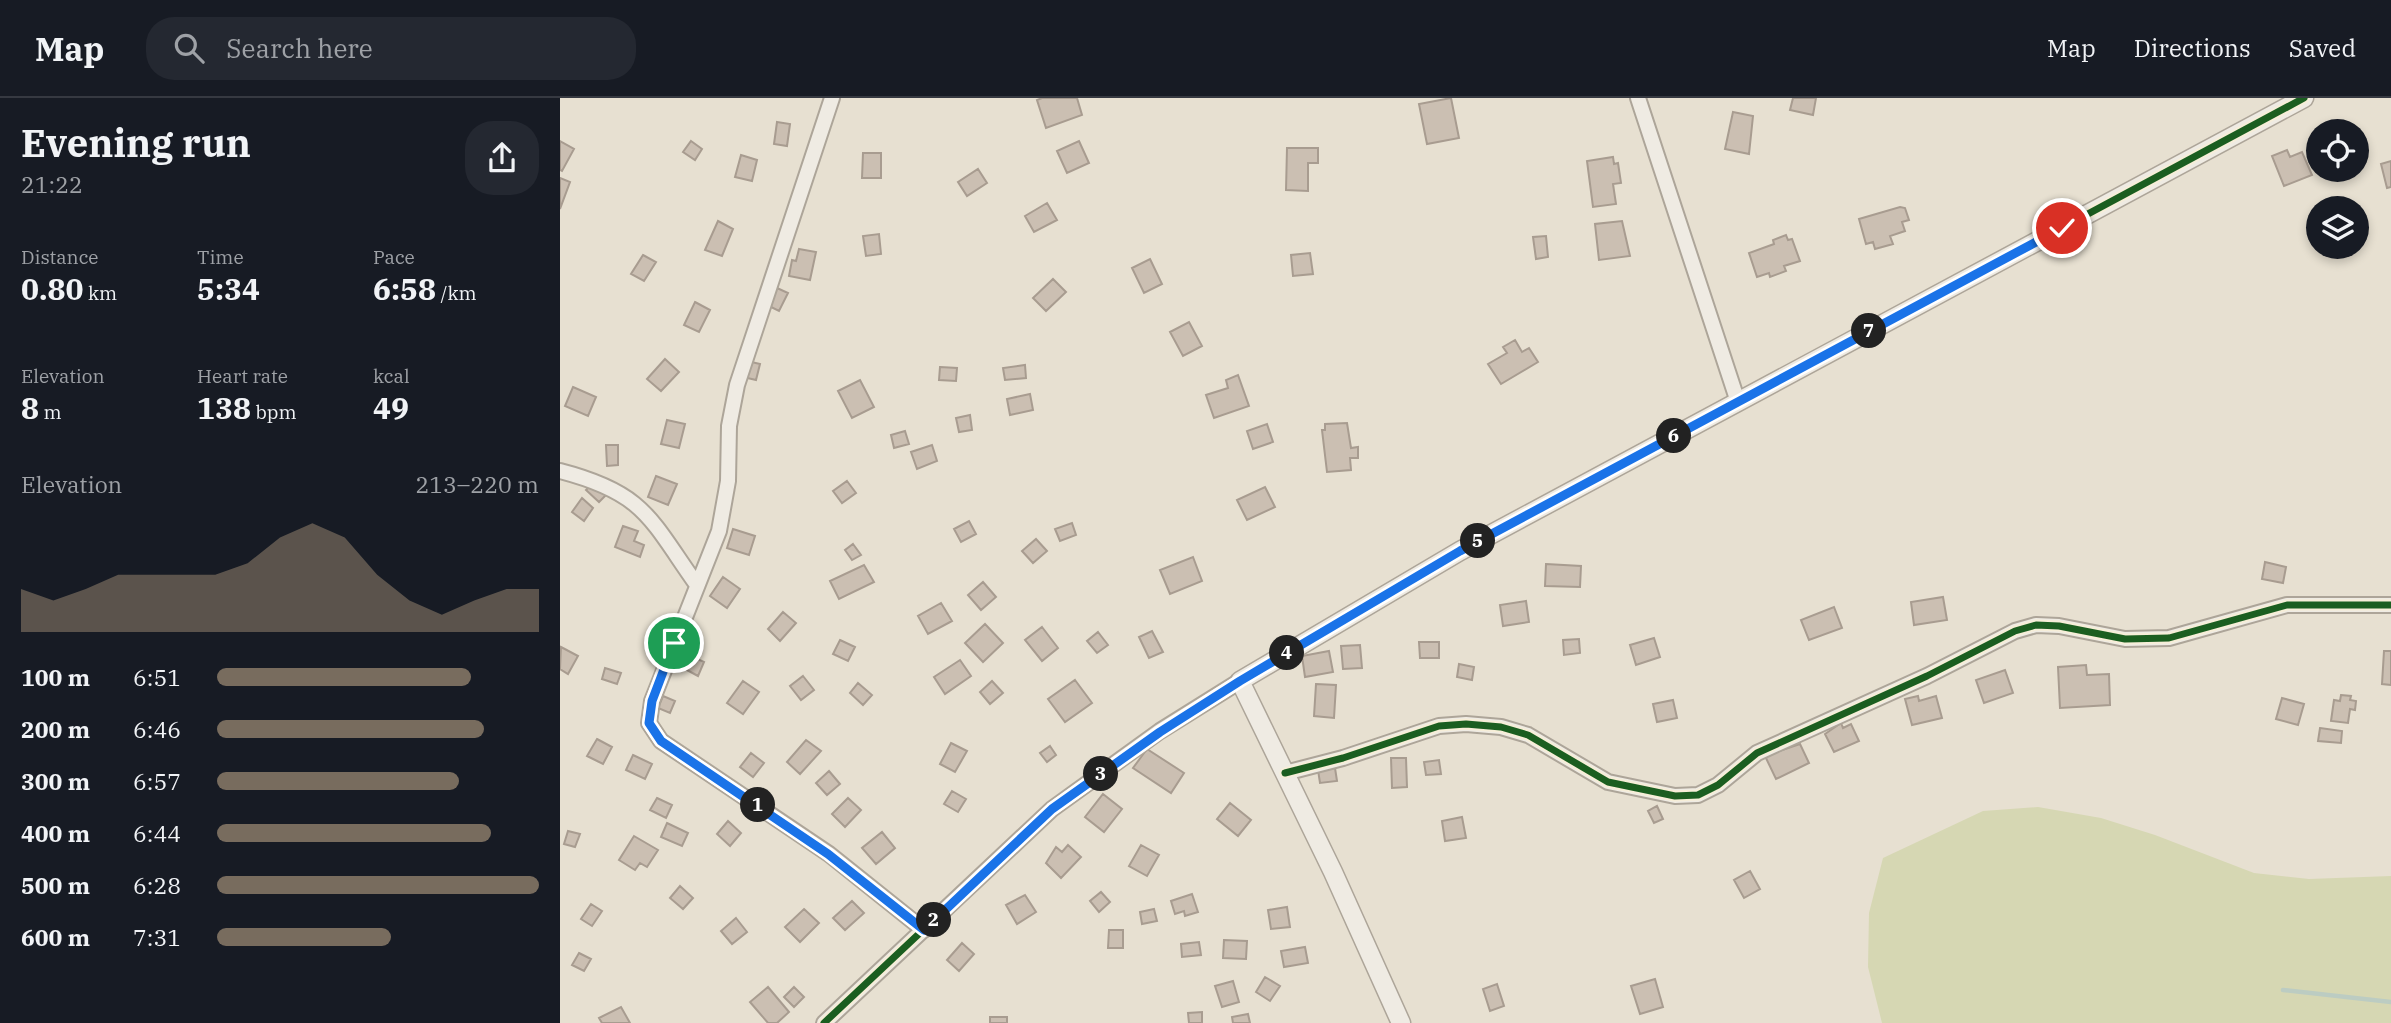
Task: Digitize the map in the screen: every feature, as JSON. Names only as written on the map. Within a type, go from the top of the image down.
[{"type":"street","points":[[832,98],[737,385],[729,426],[728,481],[719,531],[652,701],[649,723],[661,741],[828,854],[924,930]]},
{"type":"street","points":[[1637,98],[1738,402]]},
{"type":"street","points":[[824,1023],[1052,809],[1160,732],[1240,681],[1460,551],[2304,98]]},
{"type":"street","points":[[560,471],[594,480],[632,500],[656,522],[697,585]]},
{"type":"street","points":[[1285,773],[1343,758],[1439,726],[1466,724],[1501,727],[1528,735],[1608,782],[1675,796],[1698,795],[1718,785],[1757,753],[1927,676],[2015,631],[2036,625],[2059,626],[2125,639],[2169,638],[2287,605],[2391,604]]},
{"type":"street","points":[[1240,681],[1401,1023]]},
{"type":"green space","points":[[2038,807],[2101,818],[2155,835],[2254,873],[2309,879],[2391,876],[2391,1023],[1882,1023],[1868,967],[1869,913],[1883,858],[1983,811]]},
{"type":"building","points":[[1077,98],[1082,115],[1046,128],[1037,100]]},
{"type":"building","points":[[1451,98],[1459,138],[1427,144],[1419,104]]},
{"type":"building","points":[[1793,98],[1816,98],[1813,115],[1790,110]]},
{"type":"building","points":[[1733,112],[1753,116],[1749,154],[1725,149]]},
{"type":"building","points":[[777,122],[790,124],[787,146],[774,144]]},
{"type":"building","points":[[560,141],[574,149],[562,171],[560,170]]},
{"type":"building","points":[[691,141],[702,149],[695,160],[683,152]]},
{"type":"building","points":[[1079,141],[1089,163],[1067,173],[1057,151]]},
{"type":"building","points":[[1287,148],[1318,148],[1318,163],[1308,163],[1308,191],[1286,190]]},
{"type":"building","points":[[2287,150],[2290,157],[2302,152],[2306,161],[2306,177],[2284,186],[2272,156]]},
{"type":"building","points":[[863,153],[881,153],[881,178],[862,178]]},
{"type":"building","points":[[741,155],[757,160],[752,181],[735,177]]},
{"type":"building","points":[[1613,157],[1614,164],[1618,163],[1621,183],[1613,184],[1616,204],[1593,207],[1587,161]]},
{"type":"building","points":[[2391,161],[2391,187],[2387,188],[2381,164]]},
{"type":"building","points":[[978,169],[987,183],[967,196],[958,182]]},
{"type":"building","points":[[560,178],[570,182],[560,209]]},
{"type":"building","points":[[1047,203],[1057,220],[1034,232],[1025,216]]},
{"type":"building","points":[[1900,207],[1905,208],[1909,220],[1902,222],[1905,231],[1890,236],[1893,244],[1875,249],[1873,242],[1866,244],[1859,219]]},
{"type":"building","points":[[718,221],[733,229],[722,256],[705,250]]},
{"type":"building","points":[[1622,221],[1630,256],[1599,260],[1595,224]]},
{"type":"building","points":[[879,234],[881,254],[866,256],[863,236]]},
{"type":"building","points":[[1786,235],[1788,240],[1792,239],[1800,261],[1784,266],[1786,271],[1770,277],[1769,273],[1757,277],[1749,253],[1774,244],[1773,240]]},
{"type":"building","points":[[1546,236],[1548,257],[1536,259],[1533,237]]},
{"type":"building","points":[[799,249],[816,252],[810,280],[789,276],[792,260],[796,261]]},
{"type":"building","points":[[1310,253],[1313,274],[1293,276],[1291,255]]},
{"type":"building","points":[[643,255],[656,262],[644,281],[631,274]]},
{"type":"building","points":[[1150,259],[1162,284],[1144,293],[1132,268]]},
{"type":"building","points":[[1053,279],[1066,292],[1046,311],[1033,298]]},
{"type":"building","points":[[777,288],[788,293],[779,311],[767,305]]},
{"type":"building","points":[[695,302],[710,310],[699,332],[684,325]]},
{"type":"building","points":[[1189,322],[1202,346],[1183,356],[1170,332]]},
{"type":"building","points":[[1515,340],[1522,352],[1529,348],[1538,362],[1501,384],[1488,364],[1507,353],[1503,347]]},
{"type":"building","points":[[665,359],[679,372],[661,391],[647,379]]},
{"type":"building","points":[[743,360],[760,364],[756,380],[739,376]]},
{"type":"building","points":[[1025,365],[1026,378],[1005,380],[1003,368]]},
{"type":"building","points":[[940,367],[957,368],[956,381],[939,380]]},
{"type":"building","points":[[1238,375],[1249,406],[1214,418],[1206,395],[1228,388],[1226,380]]},
{"type":"building","points":[[860,380],[874,407],[852,418],[838,391]]},
{"type":"building","points":[[573,387],[596,397],[588,416],[565,406]]},
{"type":"building","points":[[1030,394],[1033,410],[1010,415],[1007,399]]},
{"type":"building","points":[[970,415],[972,430],[959,432],[956,418]]},
{"type":"building","points":[[667,420],[685,424],[679,448],[661,444]]},
{"type":"building","points":[[1347,423],[1351,448],[1358,447],[1358,458],[1350,458],[1351,470],[1327,472],[1322,430],[1325,430],[1325,424]]},
{"type":"building","points":[[1267,424],[1273,442],[1253,449],[1247,431]]},
{"type":"building","points":[[905,431],[909,444],[894,448],[891,435]]},
{"type":"building","points":[[606,445],[618,445],[618,465],[607,466]]},
{"type":"building","points":[[932,445],[937,461],[917,469],[911,452]]},
{"type":"building","points":[[656,476],[677,484],[668,505],[648,497]]},
{"type":"building","points":[[847,481],[856,493],[842,503],[833,491]]},
{"type":"building","points":[[594,482],[607,494],[599,502],[586,490]]},
{"type":"building","points":[[1265,487],[1275,507],[1247,520],[1237,500]]},
{"type":"building","points":[[582,498],[593,508],[584,521],[572,512]]},
{"type":"building","points":[[969,521],[976,534],[961,542],[954,529]]},
{"type":"building","points":[[1072,523],[1076,535],[1060,541],[1055,529]]},
{"type":"building","points":[[623,526],[638,531],[634,541],[644,545],[640,557],[615,547]]},
{"type":"building","points":[[733,529],[755,536],[749,555],[727,548]]},
{"type":"building","points":[[1036,539],[1047,551],[1033,563],[1022,551]]},
{"type":"building","points":[[853,544],[861,555],[852,560],[845,550]]},
{"type":"building","points":[[1193,557],[1202,581],[1170,594],[1160,570]]},
{"type":"building","points":[[2265,562],[2286,567],[2283,583],[2262,579]]},
{"type":"building","points":[[1546,564],[1581,566],[1580,587],[1545,586]]},
{"type":"building","points":[[864,565],[874,582],[839,599],[830,581]]},
{"type":"building","points":[[723,577],[740,589],[727,608],[710,596]]},
{"type":"building","points":[[983,582],[996,597],[981,610],[968,595]]},
{"type":"building","points":[[1943,597],[1947,620],[1914,625],[1911,602]]},
{"type":"building","points":[[1526,601],[1529,622],[1503,626],[1500,605]]},
{"type":"building","points":[[941,603],[952,621],[928,634],[918,616]]},
{"type":"building","points":[[1834,607],[1842,628],[1809,640],[1801,620]]},
{"type":"building","points":[[783,612],[796,623],[780,641],[768,629]]},
{"type":"building","points":[[985,624],[1003,643],[983,662],[965,643]]},
{"type":"building","points":[[1042,627],[1058,648],[1042,661],[1025,640]]},
{"type":"building","points":[[1152,631],[1163,652],[1149,658],[1139,637]]},
{"type":"building","points":[[1098,632],[1108,645],[1097,653],[1087,641]]},
{"type":"building","points":[[1654,638],[1660,657],[1636,665],[1630,645]]},
{"type":"building","points":[[1579,639],[1580,653],[1564,655],[1563,640]]},
{"type":"building","points":[[840,640],[855,647],[848,661],[833,654]]},
{"type":"building","points":[[1419,642],[1439,642],[1439,658],[1420,658]]},
{"type":"building","points":[[1360,645],[1362,668],[1343,669],[1341,646]]},
{"type":"building","points":[[561,647],[578,656],[568,674],[560,669]]},
{"type":"building","points":[[1329,651],[1333,672],[1305,677],[1302,656]]},
{"type":"building","points":[[2384,651],[2391,651],[2391,685],[2382,684]]},
{"type":"building","points":[[691,656],[704,662],[698,676],[685,669]]},
{"type":"building","points":[[960,660],[971,676],[945,694],[934,677]]},
{"type":"building","points":[[1459,664],[1474,667],[1472,680],[1457,677]]},
{"type":"building","points":[[2086,665],[2087,675],[2109,674],[2110,705],[2060,708],[2058,667]]},
{"type":"building","points":[[605,668],[621,673],[617,684],[602,679]]},
{"type":"building","points":[[2005,670],[2013,693],[1984,703],[1976,680]]},
{"type":"building","points":[[803,676],[814,690],[801,700],[790,686]]},
{"type":"building","points":[[1075,680],[1092,703],[1065,722],[1048,699]]},
{"type":"building","points":[[743,681],[759,692],[743,714],[727,703]]},
{"type":"building","points":[[992,681],[1003,693],[990,704],[980,692]]},
{"type":"building","points":[[858,683],[872,695],[863,705],[850,693]]},
{"type":"building","points":[[1316,684],[1336,685],[1334,718],[1314,716]]},
{"type":"building","points":[[2341,695],[2351,696],[2350,700],[2356,701],[2355,710],[2350,709],[2348,723],[2331,721],[2334,700],[2340,701]]},
{"type":"building","points":[[663,696],[675,701],[670,713],[658,708]]},
{"type":"building","points":[[1918,696],[1919,701],[1936,696],[1942,718],[1912,725],[1905,699]]},
{"type":"building","points":[[2282,698],[2304,704],[2298,725],[2276,719]]},
{"type":"building","points":[[1673,700],[1677,718],[1657,722],[1653,704]]},
{"type":"building","points":[[1841,723],[1843,728],[1851,724],[1859,741],[1834,752],[1825,734]]},
{"type":"building","points":[[2320,728],[2342,731],[2341,743],[2318,741]]},
{"type":"building","points":[[597,739],[612,747],[603,764],[587,756]]},
{"type":"building","points":[[806,740],[821,751],[800,774],[787,762]]},
{"type":"building","points":[[951,743],[967,751],[955,772],[940,764]]},
{"type":"building","points":[[1800,744],[1809,763],[1776,779],[1765,756]]},
{"type":"building","points":[[1050,746],[1056,755],[1047,762],[1040,753]]},
{"type":"building","points":[[1147,749],[1184,773],[1171,793],[1133,768]]},
{"type":"building","points":[[751,753],[764,763],[753,777],[740,767]]},
{"type":"building","points":[[633,755],[652,764],[645,779],[626,770]]},
{"type":"building","points":[[1391,758],[1406,758],[1407,787],[1392,788]]},
{"type":"building","points":[[1439,760],[1441,774],[1426,775],[1424,762]]},
{"type":"building","points":[[1335,768],[1337,781],[1320,783],[1318,770]]},
{"type":"building","points":[[829,771],[840,784],[827,795],[816,783]]},
{"type":"building","points":[[952,791],[966,799],[958,812],[944,804]]},
{"type":"building","points":[[1103,794],[1122,809],[1104,832],[1085,817]]},
{"type":"building","points":[[657,798],[672,805],[666,818],[650,810]]},
{"type":"building","points":[[848,798],[861,810],[845,827],[832,814]]},
{"type":"building","points":[[1230,803],[1251,820],[1238,836],[1217,819]]},
{"type":"building","points":[[1657,806],[1663,819],[1654,823],[1648,811]]},
{"type":"building","points":[[1462,817],[1466,838],[1445,841],[1442,821]]},
{"type":"building","points":[[728,821],[741,833],[730,846],[717,834]]},
{"type":"building","points":[[667,823],[688,833],[682,846],[661,837]]},
{"type":"building","points":[[568,831],[580,834],[575,847],[564,844]]},
{"type":"building","points":[[882,832],[895,848],[876,864],[862,848]]},
{"type":"building","points":[[634,836],[658,850],[647,867],[640,863],[635,870],[619,860]]},
{"type":"building","points":[[1068,845],[1081,857],[1061,878],[1046,863],[1056,847],[1062,852]]},
{"type":"building","points":[[1141,845],[1159,855],[1147,876],[1129,866]]},
{"type":"building","points":[[1750,871],[1760,889],[1744,898],[1734,880]]},
{"type":"building","points":[[680,886],[693,898],[683,909],[670,898]]},
{"type":"building","points":[[1101,892],[1110,902],[1099,912],[1090,901]]},
{"type":"building","points":[[1192,894],[1198,912],[1185,916],[1184,911],[1175,914],[1171,901]]},
{"type":"building","points":[[1025,895],[1036,912],[1017,924],[1006,905]]},
{"type":"building","points":[[852,901],[864,913],[845,930],[833,918]]},
{"type":"building","points":[[591,904],[602,911],[592,926],[581,919]]},
{"type":"building","points":[[1287,907],[1290,927],[1271,929],[1268,910]]},
{"type":"building","points":[[804,909],[819,923],[800,942],[785,927]]},
{"type":"building","points":[[1154,909],[1157,921],[1142,924],[1140,912]]},
{"type":"building","points":[[736,918],[747,932],[732,944],[721,931]]},
{"type":"building","points":[[1109,930],[1123,930],[1123,948],[1108,948]]},
{"type":"building","points":[[1224,940],[1247,941],[1246,959],[1223,958]]},
{"type":"building","points":[[1199,942],[1201,955],[1182,957],[1181,944]]},
{"type":"building","points":[[962,943],[974,954],[959,971],[947,960]]},
{"type":"building","points":[[1305,947],[1308,963],[1284,967],[1281,951]]},
{"type":"building","points":[[579,953],[591,959],[584,971],[572,965]]},
{"type":"building","points":[[1265,977],[1280,986],[1270,1001],[1256,992]]},
{"type":"building","points":[[1655,979],[1663,1007],[1640,1014],[1631,986]]},
{"type":"building","points":[[1233,981],[1239,1002],[1222,1007],[1215,986]]},
{"type":"building","points":[[1497,984],[1504,1006],[1490,1011],[1483,989]]},
{"type":"building","points":[[768,987],[789,1012],[777,1023],[768,1023],[750,1002]]},
{"type":"building","points":[[794,987],[804,997],[794,1007],[784,997]]},
{"type":"building","points":[[621,1007],[630,1023],[602,1023],[599,1018]]},
{"type":"building","points":[[1202,1012],[1202,1023],[1189,1023],[1188,1013]]},
{"type":"building","points":[[1248,1014],[1250,1023],[1233,1023],[1232,1017]]},
{"type":"building","points":[[990,1017],[1007,1017],[1007,1023],[990,1023]]},
{"type":"waterway","points":[[2283,990],[2391,1002]]},
{"type":"cycle path","points":[[824,1023],[1052,809],[1160,731],[1460,551],[2304,98]]},
{"type":"cycle path","points":[[1285,773],[1343,758],[1439,726],[1466,724],[1501,727],[1528,735],[1608,782],[1675,796],[1698,795],[1718,785],[1757,753],[1927,676],[2015,631],[2036,625],[2059,626],[2125,639],[2169,638],[2287,605],[2391,605]]},
{"type":"route","points":[[674,643],[652,701],[649,723],[661,741],[828,854],[924,930],[1052,809],[1160,732],[1240,681],[1460,551],[2062,228]]}]
